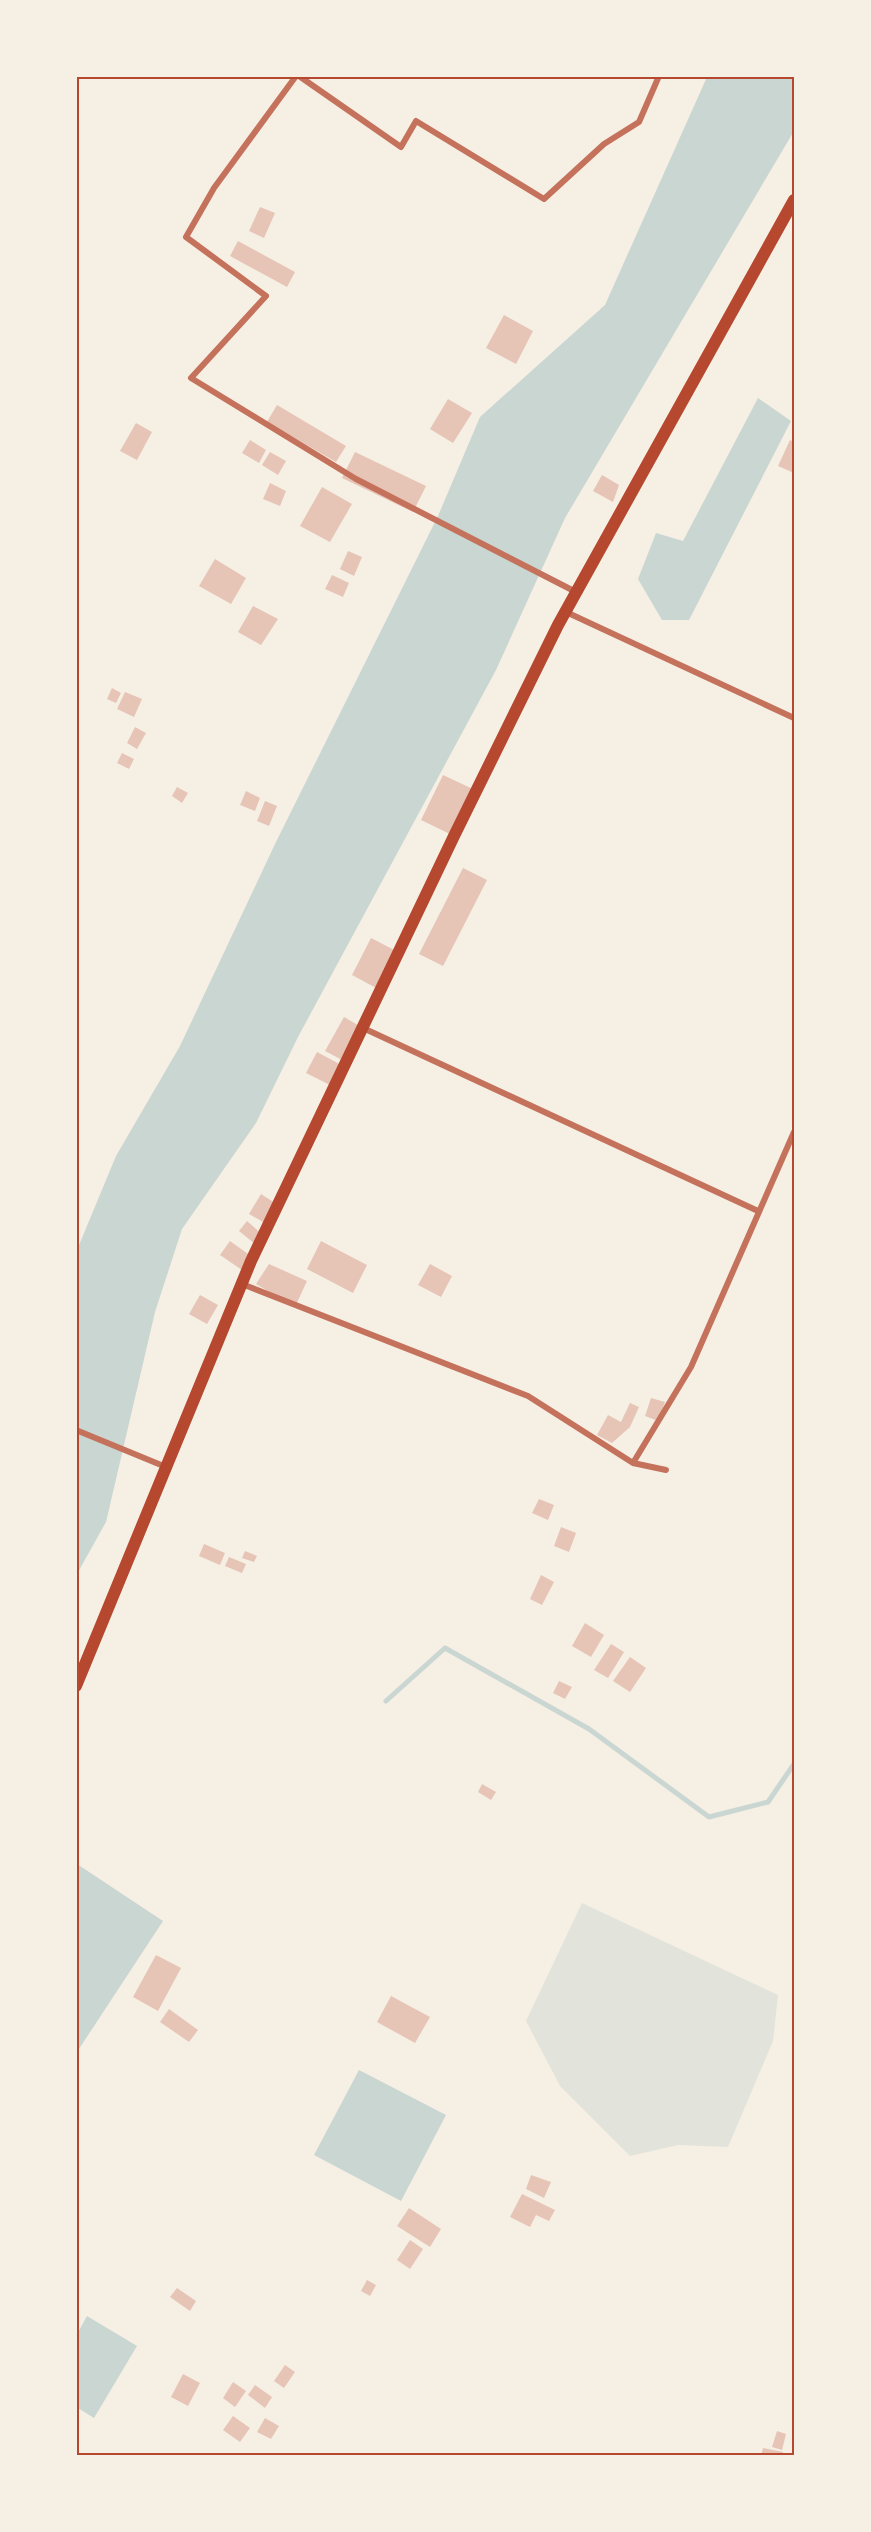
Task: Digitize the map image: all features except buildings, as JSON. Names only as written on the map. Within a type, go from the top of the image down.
[{"type":"main road","points":[[76,1686],[242,1284],[363,1028],[565,612],[795,200]]},
{"type":"street","points":[[576,592],[356,479],[191,378],[266,296],[186,237],[214,188],[297,76],[401,147],[416,121],[544,200],[604,144],[639,122],[659,76]]},
{"type":"street","points":[[565,612],[795,718]]},
{"type":"street","points":[[363,1028],[758,1211]]},
{"type":"street","points":[[633,1463],[692,1367],[758,1211],[795,1132]]},
{"type":"street","points":[[242,1284],[528,1396],[633,1463],[666,1470]]},
{"type":"street","points":[[76,1430],[166,1468]]},
{"type":"shaded area","points":[[707,77],[794,77],[794,131],[565,518],[496,670],[298,1037],[256,1123],[182,1229],[155,1312],[106,1522],[77,1574],[77,1250],[116,1156],[180,1046],[276,842],[438,516],[480,417],[605,305]]},
{"type":"shaded area","points":[[758,398],[791,421],[689,620],[662,620],[638,579],[656,533],[683,541]]},
{"type":"shaded area","points":[[77,1864],[163,1921],[77,2052]]},
{"type":"shaded area","points":[[582,1903],[778,1995],[773,2041],[728,2147],[678,2145],[630,2156],[560,2086],[526,2021]]},
{"type":"shaded area","points":[[359,2070],[446,2115],[401,2201],[314,2155]]},
{"type":"shaded area","points":[[87,2316],[137,2346],[94,2418],[78,2408],[77,2402],[77,2334]]},
{"type":"waterway","points":[[386,1701],[445,1648],[589,1729],[709,1817],[768,1802],[794,1764]]}]
